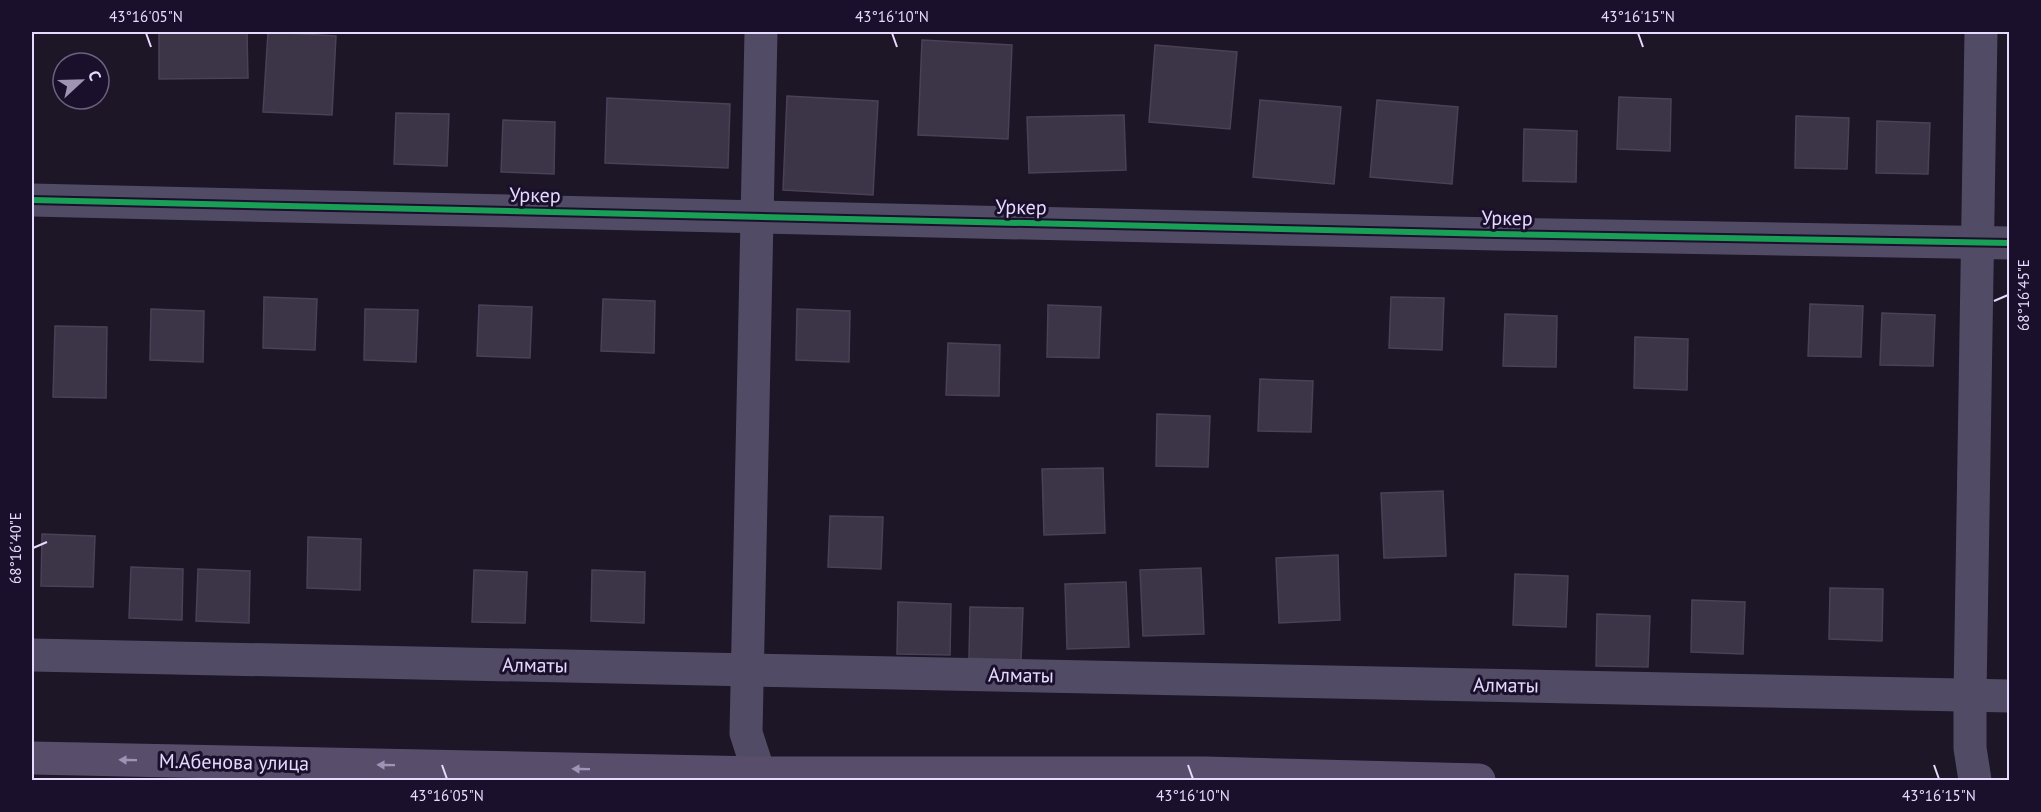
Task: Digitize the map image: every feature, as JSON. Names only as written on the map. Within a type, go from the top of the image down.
[{"type":"main road","name":"М.Абенова улица","points":[[32,758],[759,773],[1205,773],[1479,780]]},
{"type":"street","points":[[759,773],[746,733],[761,32]]},
{"type":"street","points":[[1975,780],[1970,748],[1970,695],[1981,32]]},
{"type":"street","name":"Уркер","points":[[32,200],[1496,234],[2010,243]]},
{"type":"street","name":"Алматы","points":[[32,655],[2010,696]]},
{"type":"building","points":[[159,32],[247,32],[248,78],[159,79]]},
{"type":"building","points":[[268,32],[336,36],[332,115],[263,112]]},
{"type":"building","points":[[922,40],[1012,45],[1008,139],[918,135]]},
{"type":"building","points":[[1155,45],[1237,52],[1230,129],[1149,122]]},
{"type":"building","points":[[787,96],[878,101],[873,195],[783,190]]},
{"type":"building","points":[[1619,97],[1671,99],[1670,151],[1617,149]]},
{"type":"building","points":[[607,98],[730,104],[728,168],[605,163]]},
{"type":"building","points":[[1260,100],[1341,107],[1334,184],[1253,177]]},
{"type":"building","points":[[1377,100],[1458,107],[1452,184],[1370,177]]},
{"type":"building","points":[[396,113],[449,114],[447,166],[394,164]]},
{"type":"building","points":[[1124,115],[1126,170],[1029,173],[1027,117]]},
{"type":"building","points":[[1796,116],[1849,118],[1847,169],[1795,168]]},
{"type":"building","points":[[503,120],[555,122],[554,174],[501,172]]},
{"type":"building","points":[[1877,121],[1930,123],[1928,174],[1876,173]]},
{"type":"building","points":[[1524,129],[1577,131],[1576,182],[1523,181]]},
{"type":"building","points":[[264,297],[317,299],[315,350],[263,348]]},
{"type":"building","points":[[1391,297],[1444,298],[1442,350],[1389,348]]},
{"type":"building","points":[[603,299],[655,301],[654,353],[601,351]]},
{"type":"building","points":[[1810,304],[1863,306],[1861,357],[1808,356]]},
{"type":"building","points":[[479,305],[532,307],[530,358],[477,356]]},
{"type":"building","points":[[1048,305],[1101,307],[1099,358],[1047,357]]},
{"type":"building","points":[[151,309],[204,311],[203,362],[150,360]]},
{"type":"building","points":[[365,309],[418,310],[416,362],[364,360]]},
{"type":"building","points":[[797,309],[850,311],[849,362],[796,360]]},
{"type":"building","points":[[1882,313],[1935,315],[1933,366],[1880,365]]},
{"type":"building","points":[[1505,314],[1557,316],[1556,367],[1503,366]]},
{"type":"building","points":[[55,326],[107,327],[106,398],[53,397]]},
{"type":"building","points":[[1635,337],[1688,339],[1687,390],[1634,388]]},
{"type":"building","points":[[948,343],[1000,345],[999,396],[946,395]]},
{"type":"building","points":[[1260,379],[1313,381],[1311,432],[1258,431]]},
{"type":"building","points":[[1157,414],[1210,416],[1208,467],[1156,466]]},
{"type":"building","points":[[1103,468],[1105,533],[1044,535],[1042,469]]},
{"type":"building","points":[[1443,491],[1446,556],[1384,558],[1381,493]]},
{"type":"building","points":[[830,516],[883,517],[881,569],[828,567]]},
{"type":"building","points":[[42,534],[95,536],[93,587],[41,586]]},
{"type":"building","points":[[308,537],[361,539],[360,590],[307,588]]},
{"type":"building","points":[[1338,555],[1340,620],[1279,623],[1276,558]]},
{"type":"building","points":[[131,567],[183,569],[182,620],[129,618]]},
{"type":"building","points":[[1201,568],[1204,634],[1143,636],[1140,570]]},
{"type":"building","points":[[198,569],[250,571],[249,623],[196,621]]},
{"type":"building","points":[[474,570],[527,572],[525,623],[472,622]]},
{"type":"building","points":[[592,570],[645,572],[644,623],[591,621]]},
{"type":"building","points":[[1515,574],[1568,576],[1566,627],[1513,625]]},
{"type":"building","points":[[1126,582],[1129,647],[1067,649],[1065,584]]},
{"type":"building","points":[[1830,588],[1883,589],[1882,641],[1829,639]]},
{"type":"building","points":[[1692,600],[1745,602],[1743,654],[1691,652]]},
{"type":"building","points":[[898,602],[951,604],[950,655],[897,654]]},
{"type":"building","points":[[970,607],[1023,608],[1021,660],[969,658]]},
{"type":"building","points":[[1597,614],[1650,616],[1648,667],[1596,666]]},
{"type":"cycle path","points":[[32,200],[1496,234],[2010,243]]}]
